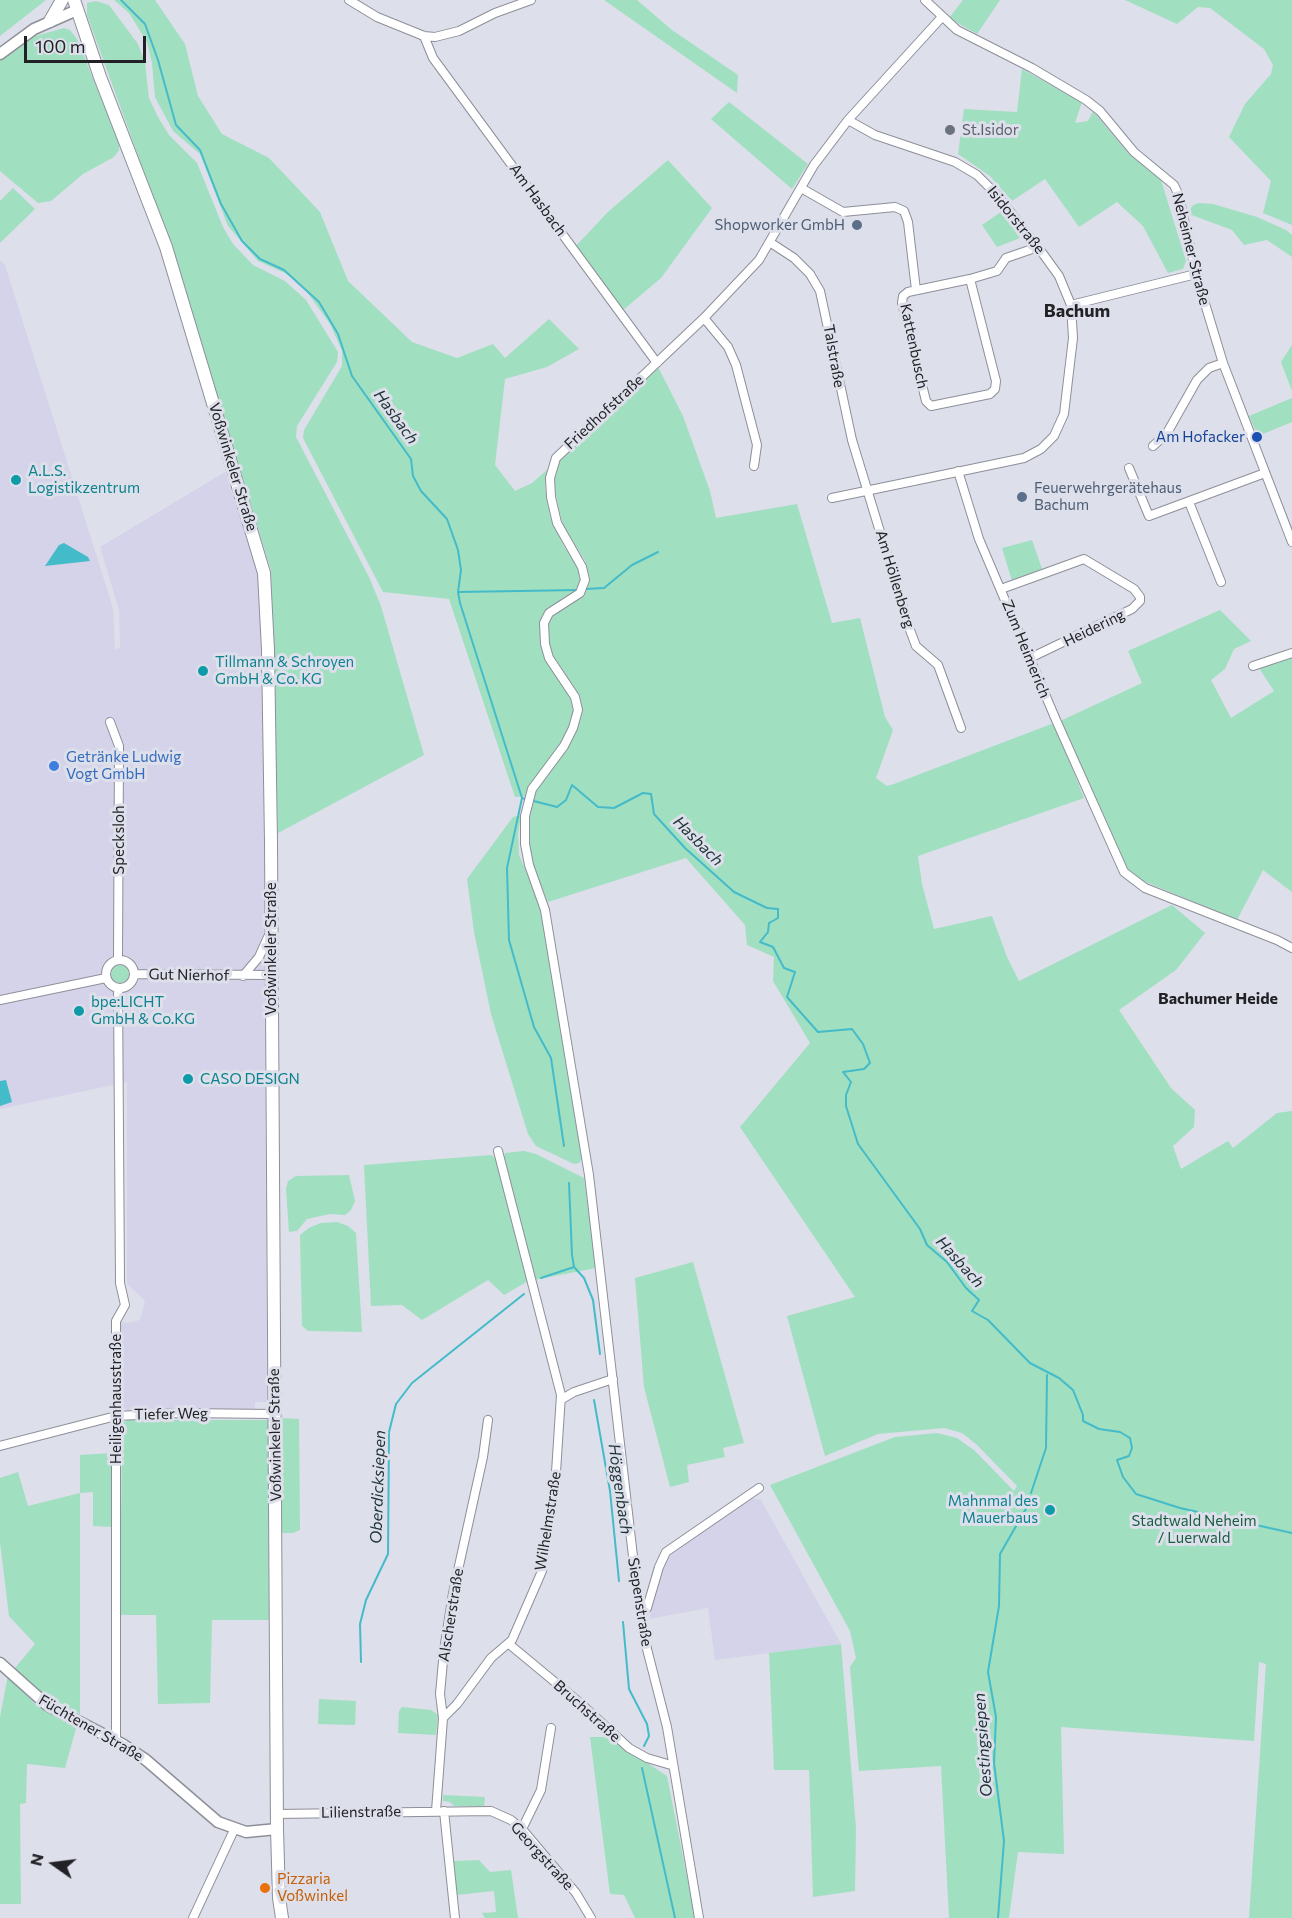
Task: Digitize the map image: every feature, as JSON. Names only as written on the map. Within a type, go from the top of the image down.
[{"type":"main road","points":[[50,21],[62,0]]},
{"type":"main road","name":"Voßwinkeler Straße","points":[[76,5],[166,247],[264,573],[268,650],[271,930],[277,1829],[279,1898],[282,1918]]},
{"type":"street","points":[[349,0],[377,17],[424,36],[445,36],[495,13],[531,0]]},
{"type":"street","name":"Neheimer Straße","points":[[925,0],[941,18],[957,30],[1032,68],[1086,100],[1100,111],[1134,152],[1172,181],[1179,196],[1196,274],[1223,363],[1292,542]]},
{"type":"street","points":[[0,54],[76,5]]},
{"type":"street","points":[[848,120],[941,18]]},
{"type":"street","name":"Am Hasbach","points":[[424,36],[433,58],[657,363]]},
{"type":"street","name":"Friedhofstraße","points":[[570,735],[577,715],[577,701],[549,658],[544,627],[549,613],[580,593],[585,575],[557,523],[551,497],[551,468],[556,458],[740,282],[771,243],[801,188],[830,142],[848,120]]},
{"type":"street","name":"Isidorstraße","points":[[848,120],[875,135],[946,158],[971,171],[997,195],[1038,247],[1059,276],[1071,305]]},
{"type":"street","name":"Kattenbusch","points":[[801,188],[843,212],[895,207],[904,211],[908,222],[916,290]]},
{"type":"street","name":"Talstraße","points":[[771,243],[802,266],[820,291],[829,326],[841,396],[868,488]]},
{"type":"street","name":"Kattenbusch","points":[[970,279],[996,381],[995,389],[990,394],[935,406],[926,401],[902,303],[905,294],[997,271],[1006,258],[1038,247]]},
{"type":"street","points":[[832,498],[868,488],[1024,458],[1041,449],[1054,436],[1064,414],[1073,338],[1071,305],[1196,274]]},
{"type":"street","points":[[704,318],[728,347],[736,365],[757,445],[754,466]]},
{"type":"street","points":[[1153,446],[1167,433],[1197,380],[1209,368],[1223,363]]},
{"type":"street","points":[[1129,468],[1149,516],[1264,473]]},
{"type":"street","name":"Zum Heimerich","points":[[958,471],[979,539],[1124,872],[1145,888],[1278,940],[1292,948]]},
{"type":"street","name":"Am Höllenberg","points":[[868,488],[916,646],[938,665],[961,728]]},
{"type":"street","points":[[1189,502],[1221,582]]},
{"type":"street","name":"Heidering","points":[[1001,589],[1084,559],[1134,589],[1140,597],[1137,605],[1132,609],[1030,658]]},
{"type":"street","points":[[1253,666],[1292,653]]},
{"type":"street","name":"Specksloh","points":[[110,722],[119,746],[118,960]]},
{"type":"street","name":"Siepenstraße","points":[[570,735],[539,776],[530,795],[524,833],[526,854],[545,910],[589,1175],[646,1649],[667,1727],[671,1765],[699,1918]]},
{"type":"street","name":"Gut Nierhof","points":[[243,975],[264,949],[271,930]]},
{"type":"street","points":[[118,960],[129,963],[134,974],[129,985],[118,988],[111,985],[106,978],[108,966],[118,960]]},
{"type":"street","name":"Gut Nierhof","points":[[134,974],[271,975]]},
{"type":"street","points":[[0,1000],[106,978]]},
{"type":"street","name":"Heiligenhausstraße","points":[[116,1740],[116,1321],[125,1305],[120,1283],[118,988]]},
{"type":"street","name":"Wilhelmstraße","points":[[443,1718],[457,1704],[491,1658],[509,1644],[544,1562],[553,1502],[562,1400],[498,1150]]},
{"type":"street","points":[[562,1400],[583,1389],[613,1379]]},
{"type":"street","name":"Tiefer Weg","points":[[0,1446],[116,1416],[181,1413],[274,1414]]},
{"type":"street","name":"Alscherstraße","points":[[455,1918],[440,1811],[443,1718],[440,1694],[451,1602],[483,1457],[488,1420]]},
{"type":"street","points":[[641,1615],[647,1608],[666,1552],[759,1488]]},
{"type":"street","name":"Bruchstraße","points":[[509,1644],[579,1701],[629,1748],[647,1758],[671,1765]]},
{"type":"street","name":"Füchtener Straße","points":[[0,1663],[47,1705],[116,1740],[153,1765],[212,1817],[234,1830]]},
{"type":"street","points":[[522,1829],[542,1790],[550,1728]]},
{"type":"street","name":"Lilienstraße","points":[[277,1814],[440,1811]]},
{"type":"street","name":"Georgstraße","points":[[440,1811],[491,1811],[512,1820],[576,1893],[591,1918]]},
{"type":"street","points":[[193,1918],[234,1830],[246,1832],[277,1829]]},
{"type":"shaded area","points":[[0,261],[5,265],[113,608],[115,649],[120,648],[119,610],[100,547],[225,472],[258,573],[263,702],[267,1402],[255,1402],[255,1411],[127,1411],[122,1405],[121,1322],[140,1320],[145,1301],[127,1284],[127,1082],[0,1109]]},
{"type":"shaded area","points":[[749,1498],[761,1500],[841,1644],[715,1660],[708,1608],[649,1619],[667,1558]]},
{"type":"green space","points":[[0,0],[46,0],[0,36]]},
{"type":"green space","name":"Stadtwald Neheim / Luerwald","points":[[114,0],[155,0],[185,44],[198,96],[222,134],[269,158],[320,212],[348,281],[412,342],[457,358],[493,344],[505,358],[549,319],[579,349],[547,367],[505,379],[495,465],[515,491],[532,483],[547,470],[545,488],[550,516],[564,547],[579,566],[586,562],[564,528],[559,510],[553,479],[558,460],[657,365],[683,416],[710,491],[716,518],[797,504],[832,623],[860,618],[885,717],[893,730],[876,778],[887,786],[894,784],[1054,723],[1084,798],[918,856],[922,884],[934,929],[992,916],[1007,957],[1019,981],[1172,905],[1205,933],[1176,970],[1119,1010],[1171,1088],[1195,1110],[1194,1127],[1173,1146],[1181,1169],[1228,1141],[1233,1148],[1277,1113],[1292,1111],[1292,1918],[1249,1918],[1266,1664],[1259,1662],[1254,1741],[1061,1727],[1064,1854],[1018,1852],[1009,1918],[949,1918],[941,1766],[859,1771],[850,1667],[856,1658],[850,1631],[770,1485],[895,1437],[937,1433],[957,1438],[975,1451],[1014,1491],[1017,1486],[976,1444],[962,1433],[944,1428],[878,1434],[825,1456],[787,1316],[855,1297],[740,1127],[810,1043],[773,981],[774,957],[747,945],[745,925],[686,858],[548,902],[528,852],[527,813],[532,796],[515,797],[449,599],[383,592],[303,438],[304,430],[342,366],[342,351],[330,324],[307,292],[287,274],[258,261],[228,226],[200,154],[173,131],[155,97],[152,63],[147,42],[129,13]]},
{"type":"green space","points":[[604,0],[637,0],[672,30],[738,75],[737,93]]},
{"type":"green space","points":[[963,0],[1000,0],[977,34],[949,18]]},
{"type":"green space","points":[[1125,0],[1292,0],[1292,225],[1263,213],[1271,181],[1229,137],[1245,104],[1271,74],[1273,65],[1264,49],[1210,8],[1198,7],[1177,24]]},
{"type":"green space","points":[[96,1],[109,5],[138,44],[145,63],[149,98],[158,117],[169,135],[197,163],[223,227],[233,244],[253,265],[285,281],[306,300],[338,352],[337,362],[297,426],[296,437],[369,577],[381,606],[424,755],[278,833],[271,570],[169,241],[87,15],[87,3]]},
{"type":"green space","points":[[64,28],[70,30],[77,39],[119,143],[119,150],[114,157],[83,174],[51,201],[38,203],[0,171],[0,59],[32,37]]},
{"type":"green space","points":[[1022,69],[1082,102],[1075,123],[1088,121],[1093,111],[1129,154],[1161,180],[1186,261],[1183,269],[1168,273],[1143,226],[1117,202],[1079,227],[1045,179],[1012,201],[990,176],[958,154],[964,109],[1017,112]]},
{"type":"green space","points":[[729,102],[808,164],[792,189],[711,119]]},
{"type":"green space","points":[[668,160],[712,208],[661,278],[622,311],[572,250],[608,212]]},
{"type":"green space","points":[[13,188],[35,209],[0,243],[0,201]]},
{"type":"green space","points":[[1198,203],[1213,204],[1257,217],[1286,230],[1292,235],[1292,257],[1267,240],[1244,245],[1232,230],[1189,214],[1192,206]]},
{"type":"green space","points":[[1001,212],[1020,238],[997,247],[982,225]]},
{"type":"green space","points":[[1292,345],[1292,391],[1281,362]]},
{"type":"green space","points":[[1292,398],[1292,422],[1258,436],[1249,416]]},
{"type":"green space","points":[[1032,540],[1042,569],[1012,581],[1002,548]]},
{"type":"green space","points":[[1220,610],[1251,641],[1234,649],[1225,669],[1211,680],[1231,718],[1274,691],[1259,668],[1292,655],[1292,892],[1263,870],[1237,920],[1134,877],[1121,860],[1060,721],[1142,683],[1128,651]]},
{"type":"green space","points":[[521,815],[518,834],[519,855],[540,904],[583,1158],[579,1163],[574,1164],[536,1146],[528,1134],[491,1014],[474,932],[467,879],[513,817]]},
{"type":"green space","points":[[120,965],[126,968],[129,974],[126,980],[120,983],[114,980],[111,974],[114,968]]},
{"type":"green space","points":[[524,1151],[536,1154],[584,1178],[596,1268],[534,1280],[503,1160],[505,1153]]},
{"type":"green space","points":[[491,1155],[496,1159],[528,1281],[504,1295],[488,1280],[422,1320],[402,1305],[371,1306],[364,1165]]},
{"type":"green space","points":[[349,1175],[355,1201],[351,1210],[345,1215],[330,1214],[307,1219],[297,1231],[289,1232],[286,1189],[288,1181],[296,1176]]},
{"type":"green space","points":[[337,1222],[348,1226],[356,1233],[362,1332],[308,1331],[302,1326],[300,1235],[321,1223]]},
{"type":"green space","points":[[693,1262],[744,1443],[723,1448],[725,1457],[687,1465],[689,1482],[670,1487],[644,1387],[635,1278]]},
{"type":"green space","points":[[282,1418],[299,1419],[300,1530],[293,1533],[281,1533]]},
{"type":"green space","points":[[128,1420],[268,1420],[269,1620],[212,1620],[210,1703],[158,1704],[156,1615],[120,1615],[122,1429],[124,1422]]},
{"type":"green space","points":[[113,1453],[114,1527],[93,1526],[93,1492],[80,1493],[80,1455]]},
{"type":"green space","points":[[18,1472],[28,1506],[80,1493],[80,1714],[37,1690],[15,1668],[35,1644],[9,1616],[0,1542],[0,1478]]},
{"type":"green space","points":[[841,1644],[856,1828],[855,1891],[813,1897],[809,1770],[774,1770],[769,1653]]},
{"type":"green space","points":[[8,1675],[35,1704],[77,1725],[65,1768],[27,1764],[26,1803],[20,1804],[21,1904],[0,1904],[0,1717]]},
{"type":"green space","points":[[319,1699],[356,1701],[355,1725],[318,1724]]},
{"type":"green space","points":[[402,1707],[431,1710],[438,1715],[436,1735],[398,1733],[399,1711]]},
{"type":"green space","points":[[590,1737],[608,1737],[667,1776],[695,1918],[635,1918],[624,1895],[610,1894]]},
{"type":"green space","points":[[443,1795],[485,1797],[484,1806],[454,1806],[450,1802],[443,1801]]},
{"type":"green space","points":[[479,1860],[490,1872],[511,1870],[518,1918],[485,1918],[482,1913],[496,1912],[494,1891],[457,1895],[453,1861]]},
{"type":"water","points":[[64,543],[88,557],[90,561],[45,566],[59,545]]},
{"type":"water","points":[[6,1080],[12,1102],[0,1106],[0,1081]]},
{"type":"waterway","name":"Hasbach","points":[[121,0],[145,24],[158,60],[176,125],[200,150],[221,204],[242,241],[260,259],[284,270],[319,302],[338,334],[352,376],[411,459],[413,476],[421,491],[447,519],[458,550],[461,570],[458,592],[460,603],[522,798],[507,868],[509,940],[534,1027],[551,1058],[564,1146]]},
{"type":"waterway","points":[[585,589],[604,588],[632,565],[658,552]]},
{"type":"waterway","points":[[458,592],[579,590]]},
{"type":"waterway","name":"Hasbach","points":[[522,798],[557,807],[566,800],[572,785],[598,807],[614,808],[643,793],[651,794],[654,814],[685,848],[734,892],[767,908],[778,909],[778,918],[769,923],[768,932],[760,942],[773,947],[784,968],[795,972],[787,997],[818,1032],[852,1029],[863,1044],[870,1063],[864,1069],[843,1072],[851,1082],[846,1095],[846,1106],[858,1144],[920,1229],[927,1245],[947,1262],[966,1288],[979,1300],[972,1311],[988,1320],[1030,1363],[1059,1378],[1073,1390],[1083,1415],[1083,1421],[1099,1429],[1120,1432],[1130,1438],[1132,1448],[1129,1456],[1117,1460],[1123,1477],[1136,1494],[1180,1508],[1292,1533]]},
{"type":"waterway","name":"Höggenbach","points":[[569,1183],[574,1267],[584,1278],[593,1300],[600,1354]]},
{"type":"waterway","name":"Oberdicksiepen","points":[[541,1278],[574,1267]]},
{"type":"waterway","name":"Oberdicksiepen","points":[[361,1662],[360,1624],[366,1600],[388,1554],[389,1432],[396,1404],[412,1383],[524,1294]]},
{"type":"waterway","points":[[1031,1493],[1046,1448],[1047,1375]]},
{"type":"waterway","name":"Höggenbach","points":[[594,1400],[610,1491],[619,1581]]},
{"type":"waterway","name":"Oestingsiepen","points":[[998,1918],[1004,1841],[994,1763],[996,1717],[988,1672],[999,1606],[1000,1554],[1027,1507]]},
{"type":"waterway","points":[[623,1622],[629,1689],[647,1724],[649,1736],[644,1746]]},
{"type":"waterway","name":"Höggenbach","points":[[642,1768],[675,1918]]},
{"type":"place","name":"St.Isidor","points":[[950,130]]},
{"type":"place","name":"Shopworker GmbH","points":[[857,225]]},
{"type":"place","name":"Am Hofacker","points":[[1257,437]]},
{"type":"place","name":"A.L.S. Logistikzentrum","points":[[16,480]]},
{"type":"place","name":"Feuerwehrgerätehaus Bachum","points":[[1022,497]]},
{"type":"place","name":"Tillmann & Schroyen GmbH & Co. KG","points":[[203,671]]},
{"type":"place","name":"Getränke Ludwig Vogt GmbH","points":[[54,766]]},
{"type":"place","name":"bpe:LICHT GmbH & Co.KG","points":[[79,1011]]},
{"type":"place","name":"CASO DESIGN","points":[[188,1079]]},
{"type":"place","name":"Mahnmal des Mauerbaus","points":[[1050,1510]]},
{"type":"place","name":"Pizzaria Voßwinkel","points":[[265,1888]]},
{"type":"district","name":"Bachum","points":[[1077,311]]},
{"type":"district","name":"Bachumer Heide","points":[[1218,999]]}]
